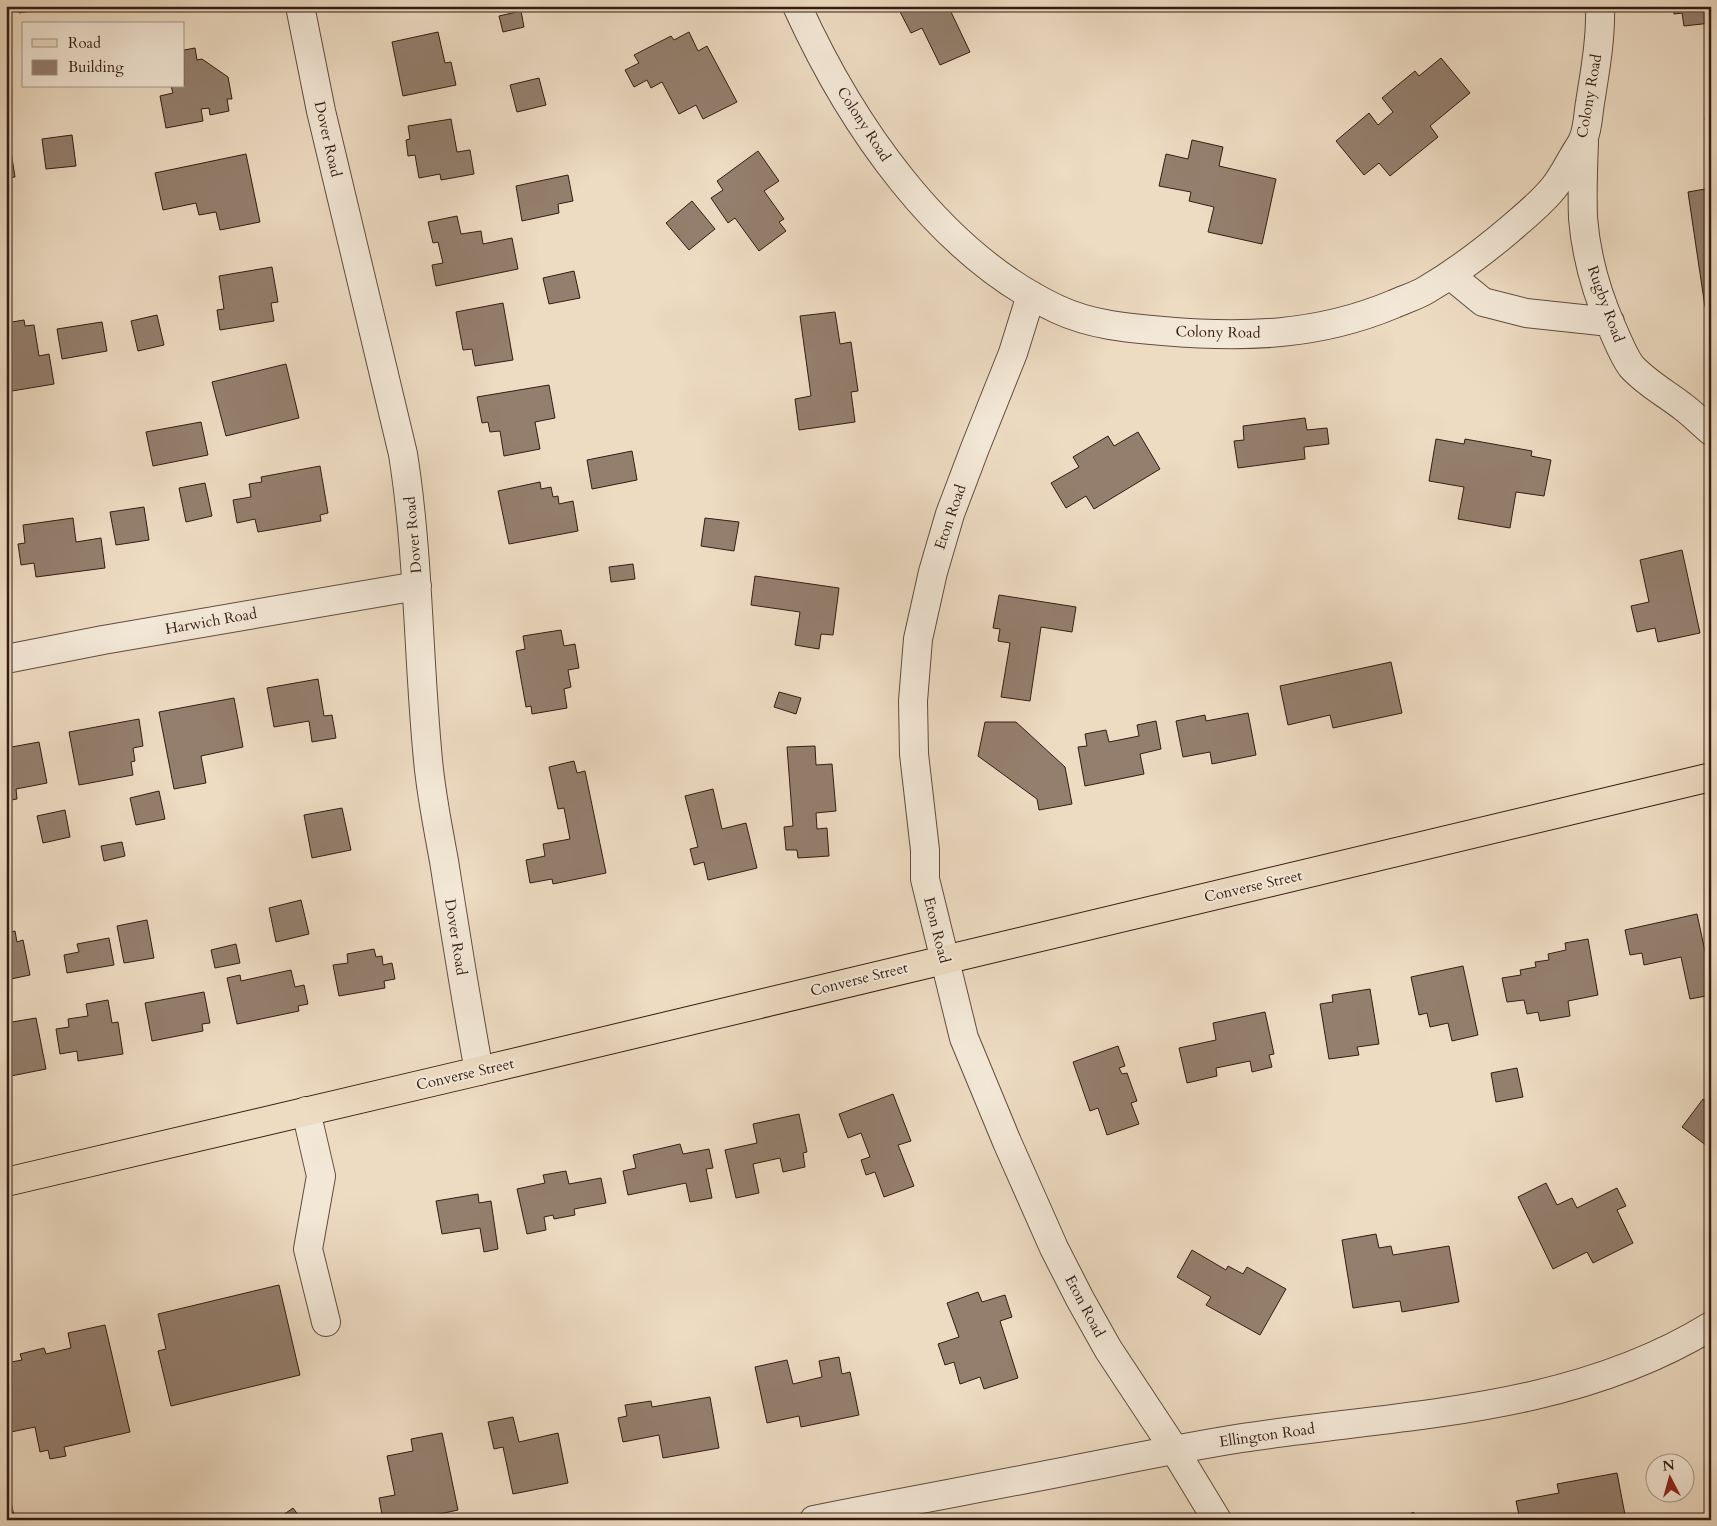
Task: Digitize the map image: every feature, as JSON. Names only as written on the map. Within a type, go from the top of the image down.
[{"type":"main road","name":"Converse Street","points":[[6,1182],[1711,777]]},
{"type":"street","name":"Dover Road","points":[[300,6],[322,111],[403,454],[409,494],[417,586],[428,762],[479,1071]]},
{"type":"street","name":"Colony Road","points":[[797,6],[820,53],[858,119],[899,177],[963,245],[1004,278],[1058,310],[1088,321],[1113,326],[1190,334],[1245,334],[1305,330],[1364,316],[1423,292],[1450,275],[1496,241],[1538,206],[1556,186],[1584,137],[1597,58],[1600,6]]},
{"type":"street","name":"Rugby Road","points":[[1584,137],[1583,221],[1599,295],[1610,322],[1631,366],[1647,381],[1684,407],[1711,431]]},
{"type":"street","points":[[1450,275],[1483,302],[1526,313],[1610,322]]},
{"type":"street","name":"Eton Road","points":[[1031,295],[1013,353],[950,514],[932,572],[918,639],[913,701],[916,778],[926,850],[925,879],[964,1038],[1054,1248],[1108,1349],[1174,1449],[1216,1520]]},
{"type":"street","name":"Harwich Road","points":[[6,659],[102,640],[417,586]]},
{"type":"street","points":[[306,1111],[321,1176],[308,1250],[326,1322]]},
{"type":"street","name":"Ellington Road","points":[[814,1520],[1174,1449],[1480,1407],[1543,1394],[1598,1379],[1658,1354],[1692,1338],[1711,1326]]},
{"type":"building","points":[[18,6],[49,6],[49,8],[19,13]]},
{"type":"building","points":[[897,6],[962,6],[951,12],[970,52],[940,65],[922,28],[911,33]]},
{"type":"building","points":[[1673,6],[1711,6],[1711,23],[1684,26],[1682,13],[1674,14]]},
{"type":"building","points":[[521,11],[524,27],[503,32],[499,16]]},
{"type":"building","points":[[438,32],[445,63],[451,62],[456,85],[403,96],[392,42]]},
{"type":"building","points":[[689,32],[698,51],[707,46],[737,102],[703,119],[696,105],[679,114],[662,82],[651,88],[647,80],[634,87],[625,70],[639,63],[634,55],[671,36],[674,40]]},
{"type":"building","points":[[195,48],[197,60],[202,59],[228,77],[232,99],[227,99],[229,111],[210,115],[209,108],[201,109],[203,121],[166,128],[160,96],[173,93],[172,88],[185,88],[185,50]]},
{"type":"building","points":[[1441,58],[1470,93],[1430,126],[1438,137],[1390,176],[1379,163],[1364,175],[1336,141],[1369,113],[1378,125],[1393,112],[1382,98],[1415,71],[1419,76]]},
{"type":"building","points":[[539,78],[546,105],[517,112],[510,85]]},
{"type":"building","points":[[1711,117],[1711,156],[1705,118]]},
{"type":"building","points":[[6,119],[15,177],[6,178]]},
{"type":"building","points":[[451,119],[457,152],[470,150],[474,174],[441,180],[440,174],[419,178],[415,155],[408,156],[406,140],[410,139],[408,126]]},
{"type":"building","points":[[72,135],[76,166],[46,169],[42,139]]},
{"type":"building","points":[[1192,140],[1223,147],[1219,166],[1276,179],[1262,244],[1208,232],[1214,207],[1189,201],[1191,192],[1159,186],[1166,154],[1188,159]]},
{"type":"building","points":[[758,151],[779,181],[764,191],[784,219],[779,222],[786,231],[759,251],[735,218],[728,223],[711,198],[723,190],[717,181]]},
{"type":"building","points":[[246,154],[260,222],[220,230],[216,212],[199,215],[196,203],[163,210],[155,173]]},
{"type":"building","points":[[568,175],[573,201],[558,204],[559,213],[522,221],[516,186]]},
{"type":"building","points":[[1711,188],[1711,306],[1705,307],[1688,192]]},
{"type":"building","points":[[692,201],[715,229],[689,250],[666,223]]},
{"type":"building","points":[[457,216],[461,234],[481,231],[483,244],[512,238],[518,269],[436,286],[432,265],[443,263],[438,242],[433,243],[428,222]]},
{"type":"building","points":[[272,267],[278,302],[271,303],[274,321],[220,330],[217,310],[224,309],[219,276]]},
{"type":"building","points":[[574,271],[580,298],[549,304],[543,278]]},
{"type":"building","points":[[503,303],[513,360],[475,366],[472,349],[463,350],[456,312]]},
{"type":"building","points":[[835,312],[840,344],[851,342],[858,391],[851,392],[855,422],[799,430],[795,399],[811,396],[800,316]]},
{"type":"building","points":[[157,315],[164,345],[138,351],[131,321]]},
{"type":"building","points":[[24,320],[25,326],[34,325],[39,356],[49,354],[54,384],[6,392],[6,323]]},
{"type":"building","points":[[102,322],[107,351],[62,359],[57,329]]},
{"type":"building","points":[[286,364],[299,418],[226,436],[212,382]]},
{"type":"building","points":[[549,385],[555,418],[535,422],[540,449],[504,456],[500,431],[490,432],[488,422],[482,423],[477,397]]},
{"type":"building","points":[[1305,418],[1307,430],[1327,428],[1329,444],[1304,447],[1305,459],[1238,468],[1234,441],[1244,440],[1243,426]]},
{"type":"building","points":[[201,422],[208,455],[153,466],[146,432]]},
{"type":"building","points":[[1138,432],[1160,469],[1094,509],[1086,496],[1066,508],[1051,483],[1079,467],[1073,457],[1108,436],[1114,446]]},
{"type":"building","points":[[1436,439],[1464,444],[1465,439],[1532,451],[1531,456],[1551,460],[1544,496],[1516,492],[1510,528],[1458,519],[1464,487],[1429,481]]},
{"type":"building","points":[[632,451],[637,480],[592,489],[587,460]]},
{"type":"building","points":[[320,466],[328,513],[320,515],[321,521],[258,532],[255,519],[237,523],[233,500],[251,497],[249,484],[262,482],[261,477]]},
{"type":"building","points":[[540,482],[541,489],[551,487],[553,497],[558,496],[559,504],[573,501],[578,531],[509,544],[498,491]]},
{"type":"building","points":[[205,483],[212,516],[186,522],[179,488]]},
{"type":"building","points":[[144,507],[149,540],[116,545],[110,512]]},
{"type":"building","points":[[73,518],[76,542],[101,538],[105,568],[36,577],[34,563],[21,565],[18,544],[25,543],[23,525]]},
{"type":"building","points":[[705,518],[739,522],[734,551],[701,546]]},
{"type":"building","points":[[1682,550],[1700,633],[1658,642],[1655,628],[1637,632],[1631,606],[1649,602],[1640,560]]},
{"type":"building","points":[[633,564],[635,579],[611,582],[609,567]]},
{"type":"building","points":[[755,576],[839,588],[833,635],[821,634],[819,649],[795,645],[800,612],[751,605]]},
{"type":"building","points":[[999,595],[1076,607],[1072,632],[1041,627],[1030,701],[1001,697],[1010,643],[998,641],[1000,629],[993,628]]},
{"type":"building","points":[[561,630],[564,646],[575,644],[579,668],[568,670],[571,687],[564,689],[567,708],[532,714],[531,706],[526,707],[516,651],[525,649],[523,636]]},
{"type":"building","points":[[1391,662],[1402,713],[1333,728],[1330,715],[1288,725],[1280,686]]},
{"type":"building","points":[[318,679],[324,716],[332,715],[336,738],[312,742],[309,721],[274,727],[267,688]]},
{"type":"building","points":[[779,692],[801,698],[796,714],[774,707]]},
{"type":"building","points":[[234,698],[243,747],[201,756],[206,783],[174,789],[159,712]]},
{"type":"building","points":[[1248,713],[1256,755],[1212,764],[1210,752],[1183,757],[1176,721],[1205,715],[1206,721]]},
{"type":"building","points":[[139,719],[143,746],[133,748],[135,761],[131,762],[133,775],[79,785],[69,732]]},
{"type":"building","points":[[1156,721],[1161,749],[1140,754],[1144,774],[1085,786],[1078,747],[1087,746],[1085,734],[1106,730],[1109,742],[1139,736],[1137,725]]},
{"type":"building","points":[[985,722],[1016,722],[1065,767],[1072,804],[1039,810],[1037,799],[978,756]]},
{"type":"building","points":[[39,742],[47,783],[16,789],[17,799],[6,801],[6,748]]},
{"type":"building","points":[[815,746],[816,765],[832,764],[836,811],[816,813],[817,829],[827,828],[829,856],[798,858],[797,850],[786,850],[784,827],[793,826],[787,747]]},
{"type":"building","points":[[574,761],[577,773],[585,771],[606,873],[553,884],[552,879],[530,883],[526,860],[545,856],[543,844],[570,839],[564,808],[558,809],[549,767]]},
{"type":"building","points":[[713,789],[722,829],[746,823],[757,868],[708,880],[704,862],[694,865],[690,849],[698,847],[685,796]]},
{"type":"building","points":[[159,791],[165,819],[136,825],[130,798]]},
{"type":"building","points":[[342,808],[351,850],[312,858],[304,815]]},
{"type":"building","points":[[65,810],[70,837],[43,843],[37,816]]},
{"type":"building","points":[[122,842],[125,856],[104,861],[101,846]]},
{"type":"building","points":[[301,900],[309,934],[276,942],[269,908]]},
{"type":"building","points":[[1697,914],[1706,956],[1711,955],[1711,995],[1690,999],[1681,957],[1644,965],[1642,953],[1630,955],[1625,930]]},
{"type":"building","points":[[147,920],[154,958],[124,963],[117,926]]},
{"type":"building","points":[[15,931],[17,942],[23,940],[30,975],[6,980],[6,933]]},
{"type":"building","points":[[109,938],[114,965],[67,973],[64,955],[79,952],[77,944]]},
{"type":"building","points":[[1588,939],[1598,995],[1568,1001],[1570,1016],[1540,1021],[1538,1012],[1527,1014],[1524,1000],[1507,1002],[1502,978],[1521,975],[1520,970],[1536,967],[1535,962],[1549,960],[1548,954],[1566,950],[1565,943]]},
{"type":"building","points":[[236,944],[240,963],[215,968],[211,950]]},
{"type":"building","points":[[374,949],[376,957],[382,956],[383,965],[392,963],[395,979],[384,981],[385,988],[339,996],[333,965],[348,963],[347,954]]},
{"type":"building","points":[[1463,966],[1478,1035],[1452,1041],[1448,1023],[1430,1027],[1427,1013],[1419,1015],[1411,977]]},
{"type":"building","points":[[291,970],[295,987],[304,985],[308,1004],[298,1006],[299,1011],[237,1024],[227,978],[240,975],[241,981]]},
{"type":"building","points":[[1370,989],[1379,1044],[1357,1047],[1359,1055],[1329,1059],[1320,1004],[1333,1002],[1332,995]]},
{"type":"building","points":[[204,992],[210,1023],[202,1024],[203,1031],[152,1041],[145,1003]]},
{"type":"building","points":[[108,1000],[112,1023],[118,1022],[123,1054],[78,1061],[77,1051],[60,1054],[56,1029],[69,1027],[68,1019],[88,1016],[86,1004]]},
{"type":"building","points":[[1265,1012],[1274,1054],[1269,1055],[1272,1067],[1252,1072],[1250,1061],[1216,1068],[1217,1076],[1187,1083],[1179,1048],[1216,1040],[1213,1023]]},
{"type":"building","points":[[36,1018],[46,1069],[6,1077],[6,1023]]},
{"type":"building","points":[[1118,1046],[1125,1066],[1119,1068],[1122,1074],[1127,1073],[1137,1101],[1131,1103],[1139,1124],[1107,1135],[1098,1108],[1090,1111],[1073,1062]]},
{"type":"building","points":[[1517,1068],[1523,1097],[1496,1102],[1491,1073]]},
{"type":"building","points":[[893,1094],[911,1141],[898,1145],[914,1186],[884,1197],[875,1172],[866,1175],[861,1160],[870,1157],[861,1133],[848,1138],[839,1114]]},
{"type":"building","points":[[1703,1099],[1711,1105],[1711,1149],[1682,1127]]},
{"type":"building","points":[[799,1114],[807,1152],[803,1153],[805,1167],[783,1172],[780,1158],[753,1164],[759,1193],[736,1198],[725,1150],[757,1143],[753,1124]]},
{"type":"building","points":[[680,1144],[683,1154],[709,1149],[713,1168],[706,1169],[712,1198],[690,1202],[686,1183],[628,1195],[623,1171],[636,1168],[633,1155]]},
{"type":"building","points":[[566,1171],[569,1184],[601,1178],[606,1203],[574,1209],[575,1215],[554,1219],[553,1215],[544,1217],[546,1230],[527,1234],[517,1189],[545,1183],[543,1175]]},
{"type":"building","points":[[1546,1183],[1557,1205],[1572,1198],[1577,1208],[1617,1188],[1626,1206],[1617,1210],[1633,1243],[1593,1263],[1587,1252],[1553,1269],[1518,1197]]},
{"type":"building","points":[[478,1194],[479,1203],[491,1201],[498,1249],[484,1252],[480,1228],[442,1234],[436,1201]]},
{"type":"building","points":[[1376,1234],[1379,1248],[1391,1246],[1393,1255],[1449,1246],[1459,1302],[1402,1312],[1400,1301],[1353,1308],[1342,1240]]},
{"type":"building","points":[[1192,1250],[1226,1270],[1228,1266],[1243,1274],[1247,1267],[1286,1289],[1260,1335],[1206,1305],[1211,1297],[1177,1277]]},
{"type":"building","points":[[279,1285],[300,1375],[171,1406],[158,1351],[166,1349],[158,1314]]},
{"type":"building","points":[[978,1292],[982,1302],[1005,1295],[1012,1317],[1000,1321],[1018,1378],[984,1389],[980,1377],[960,1384],[954,1362],[945,1365],[938,1344],[959,1337],[947,1303]]},
{"type":"building","points":[[105,1325],[130,1432],[64,1447],[66,1456],[50,1459],[48,1450],[40,1452],[35,1427],[6,1433],[6,1363],[22,1360],[20,1354],[44,1348],[46,1354],[71,1348],[68,1333]]},
{"type":"building","points":[[839,1357],[842,1374],[850,1372],[859,1415],[801,1427],[799,1416],[767,1423],[755,1367],[787,1360],[793,1384],[822,1377],[819,1361]]},
{"type":"building","points":[[710,1397],[719,1448],[663,1458],[659,1435],[623,1442],[618,1418],[627,1416],[625,1405],[651,1401],[652,1407]]},
{"type":"building","points":[[513,1417],[519,1442],[558,1433],[568,1483],[513,1494],[503,1447],[494,1449],[488,1422]]},
{"type":"building","points":[[442,1433],[458,1510],[412,1520],[383,1520],[379,1498],[395,1495],[387,1456],[413,1451],[411,1439]]},
{"type":"building","points":[[1617,1473],[1626,1520],[1520,1520],[1516,1501],[1559,1493],[1557,1484]]},
{"type":"building","points":[[6,1480],[15,1520],[6,1520]]},
{"type":"building","points":[[293,1508],[302,1520],[276,1520]]},
{"type":"building","points":[[1413,1512],[1419,1520],[1404,1520]]}]
